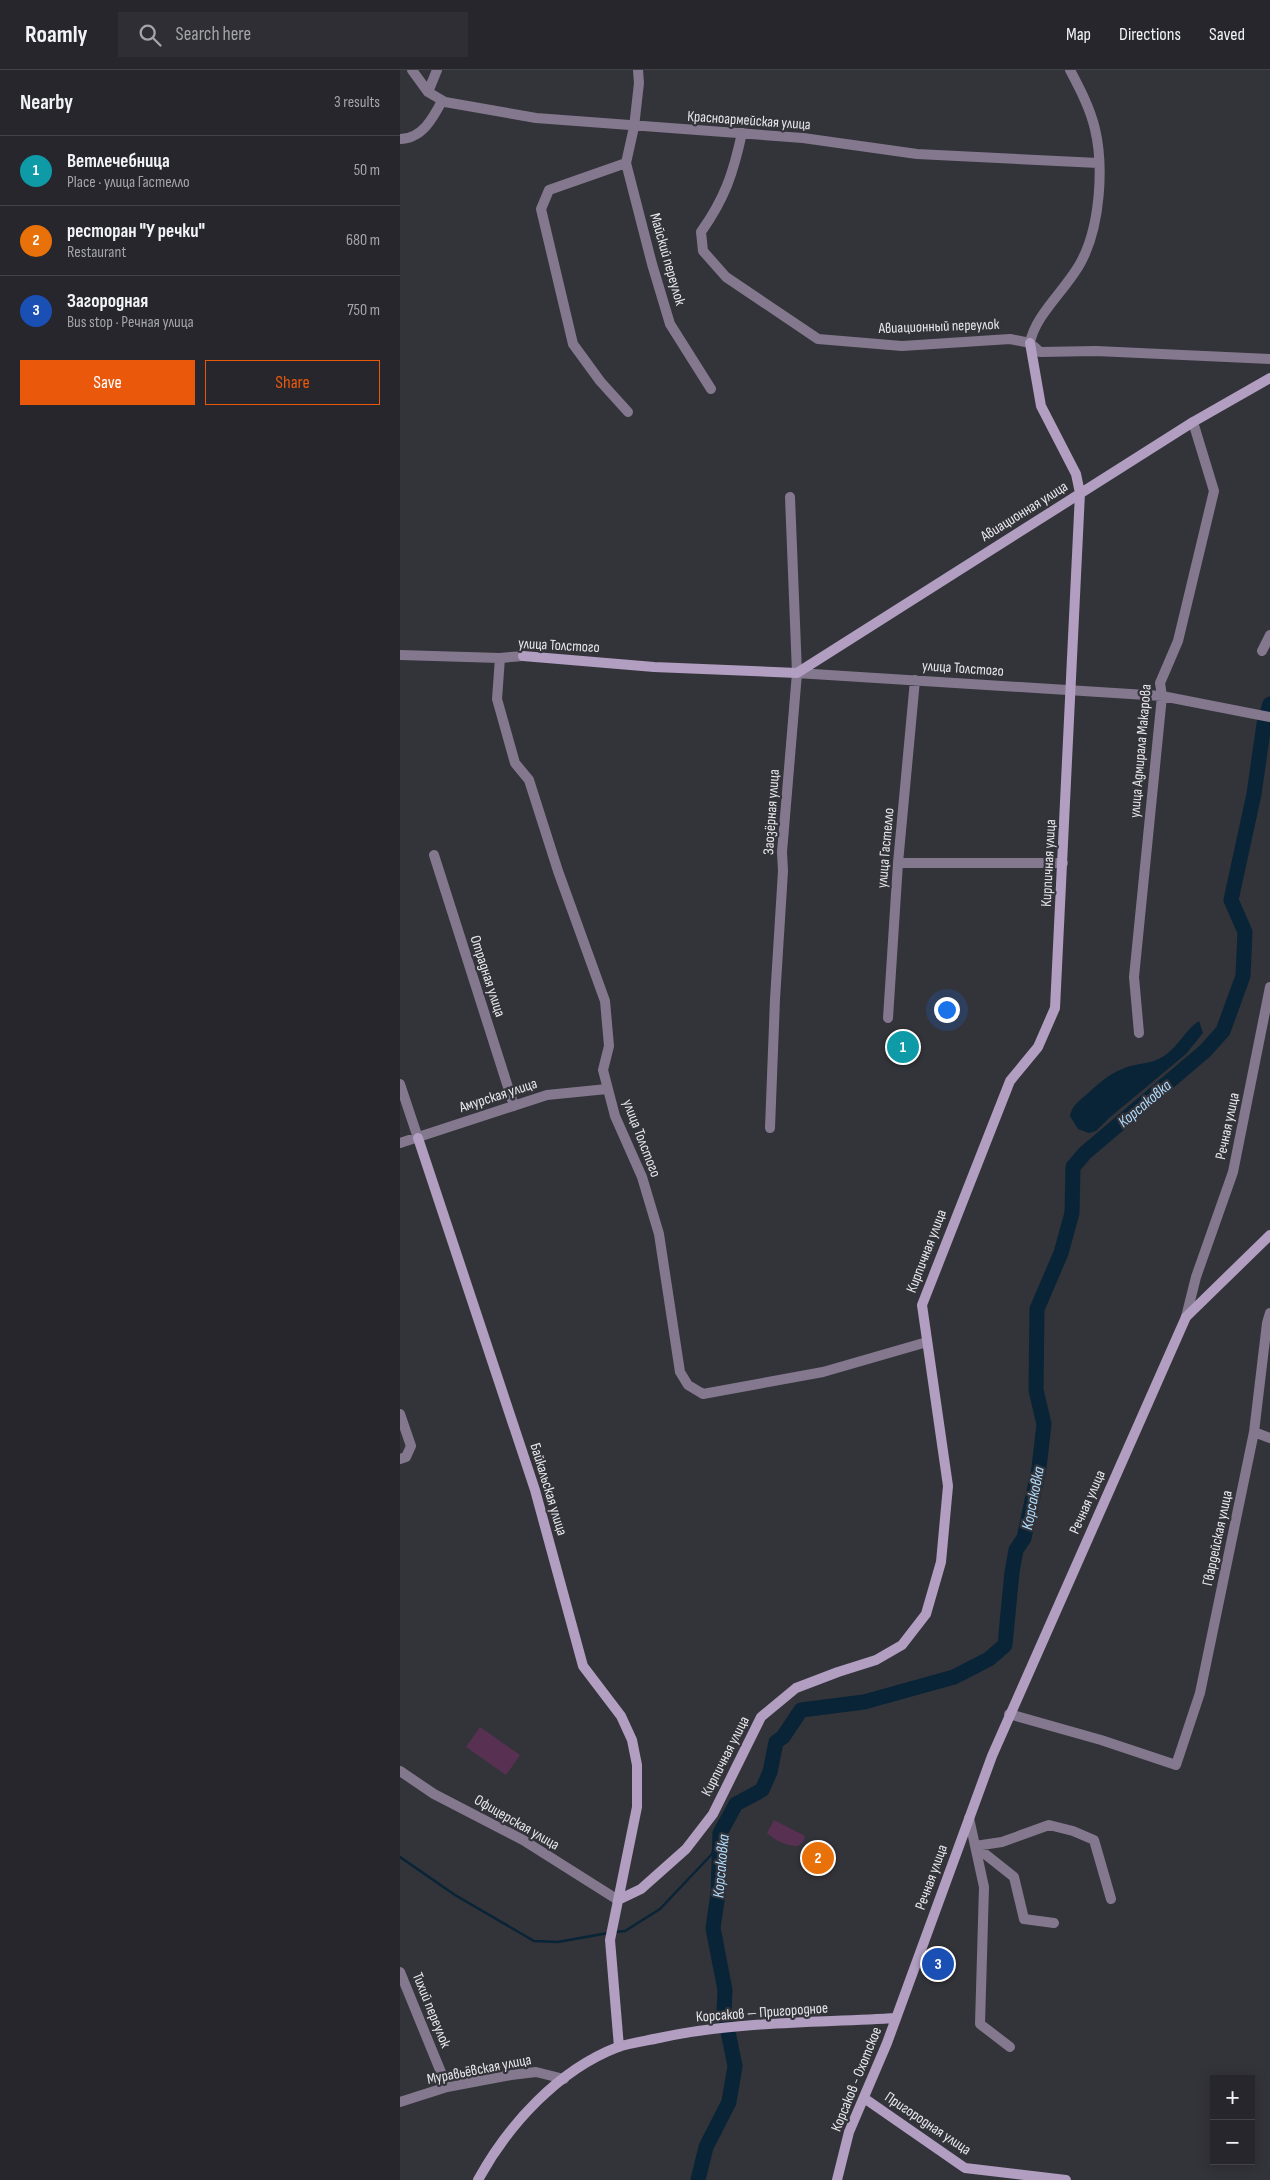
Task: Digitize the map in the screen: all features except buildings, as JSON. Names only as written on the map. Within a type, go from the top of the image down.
[{"type":"street","name":"Красноармейская улица","points":[[412,70],[428,92],[442,101],[536,118],[634,127],[803,138],[917,154],[1098,163]]},
{"type":"street","points":[[428,92],[437,70]]},
{"type":"street","name":"Майский переулок","points":[[638,70],[639,83],[634,127],[626,163],[652,264],[670,324],[711,389]]},
{"type":"street","points":[[1030,343],[1036,326],[1082,260],[1098,205],[1098,163],[1095,130],[1088,106],[1070,70]]},
{"type":"street","points":[[400,139],[414,136],[424,129],[433,118],[442,101]]},
{"type":"street","name":"Авиационный переулок","points":[[742,133],[733,172],[719,206],[701,232],[703,250],[726,277],[742,290],[818,340],[902,346],[1010,339],[1030,343],[1040,352],[1096,352],[1270,359]]},
{"type":"street","points":[[626,163],[549,190],[541,209],[573,344],[600,381],[628,412]]},
{"type":"street","name":"Кирпичная улица","points":[[618,1900],[641,1889],[686,1849],[712,1814],[761,1717],[796,1688],[876,1660],[902,1644],[926,1614],[941,1562],[948,1486],[922,1305],[954,1219],[1010,1081],[1038,1047],[1055,1008],[1064,863],[1080,494],[1076,474],[1041,406],[1030,343]]},
{"type":"street","name":"Авиационная улица","points":[[797,673],[1193,422],[1270,378]]},
{"type":"street","name":"улица Адмирала Макарова","points":[[1138,1033],[1134,977],[1162,696],[1160,683],[1178,641],[1214,491],[1193,422]]},
{"type":"street","name":"Заозёрная улица","points":[[770,1128],[775,999],[783,871],[782,852],[797,673],[790,497]]},
{"type":"street","points":[[1262,651],[1270,635]]},
{"type":"street","points":[[400,654],[500,658]]},
{"type":"street","name":"улица Толстого","points":[[927,1342],[823,1372],[703,1394],[688,1384],[680,1372],[660,1234],[642,1178],[615,1116],[602,1070],[609,1046],[605,1001],[558,871],[529,780],[515,763],[497,700],[500,658],[523,656],[654,667],[797,673],[1162,696],[1266,716]]},
{"type":"street","name":"улица Гастелло","points":[[888,1018],[898,863],[915,680]]},
{"type":"street","name":"Отрадная улица","points":[[434,855],[514,1106]]},
{"type":"street","points":[[898,863],[1064,863]]},
{"type":"street","name":"Речная улица","points":[[896,2018],[1009,1714],[1186,1317],[1196,1277],[1233,1172],[1270,987]]},
{"type":"street","name":"Байкальская улица","points":[[400,1084],[535,1490],[583,1666],[621,1716],[632,1740],[637,1765],[637,1807],[618,1900]]},
{"type":"street","name":"Амурская улица","points":[[400,1143],[547,1094],[608,1089]]},
{"type":"street","points":[[1186,1317],[1270,1235]]},
{"type":"street","name":"Гвардейская улица","points":[[1009,1714],[1101,1740],[1176,1765],[1200,1693],[1254,1432],[1267,1323],[1270,1313]]},
{"type":"street","points":[[400,1414],[411,1446],[406,1457],[400,1459]]},
{"type":"street","points":[[1254,1432],[1270,1438]]},
{"type":"street","name":"Офицерская улица","points":[[400,1771],[434,1794],[523,1840],[618,1900]]},
{"type":"street","points":[[969,1818],[984,1887],[980,2024],[1010,2047]]},
{"type":"street","points":[[975,1846],[1002,1842],[1049,1825],[1073,1831],[1094,1840],[1111,1899]]},
{"type":"street","points":[[975,1846],[1014,1877],[1024,1919],[1054,1923]]},
{"type":"street","points":[[618,1900],[612,1919],[610,1956],[619,2047]]},
{"type":"street","name":"Тихий переулок","points":[[400,1972],[447,2087]]},
{"type":"street","name":"Корсаков — Пригородное","points":[[478,2180],[489,2160],[528,2110],[564,2079],[590,2060],[619,2047],[713,2028],[896,2018]]},
{"type":"street","name":"Корсаков - Охотское","points":[[837,2180],[849,2132],[896,2018]]},
{"type":"street","name":"Муравьёвская улица","points":[[400,2102],[447,2087],[536,2072],[564,2079]]},
{"type":"street","name":"Пригородная улица","points":[[864,2098],[965,2168],[1066,2180]]},
{"type":"shaded area","points":[[480,1727],[520,1755],[506,1775],[466,1747]]},
{"type":"shaded area","points":[[774,1820],[805,1836],[803,1842],[798,1846],[789,1845],[770,1836],[767,1833]]},
{"type":"water","points":[[1199,1021],[1203,1033],[1186,1054],[1096,1131],[1089,1133],[1078,1129],[1070,1116],[1071,1113],[1080,1100],[1100,1082],[1127,1067],[1155,1061],[1164,1056]]},
{"type":"waterway","name":"Корсаковка","points":[[698,2180],[706,2147],[729,2102],[735,2066],[724,2012],[725,1990],[713,1928],[718,1894],[720,1833],[736,1804],[762,1790],[770,1772],[776,1742],[783,1737],[801,1710],[864,1702],[954,1677],[989,1659],[1005,1645],[1012,1572],[1016,1550],[1024,1538],[1039,1468],[1044,1424],[1036,1390],[1037,1309],[1061,1253],[1072,1213],[1073,1167],[1085,1153],[1205,1051],[1223,1031],[1243,976],[1245,932],[1231,900],[1254,794],[1264,724],[1270,704]]},
{"type":"waterway","points":[[614,1932],[625,1931],[660,1909],[712,1854],[720,1833]]},
{"type":"waterway","points":[[400,1857],[455,1895],[534,1941],[558,1942],[608,1933]]},
{"type":"place","name":"Ветлечебница","points":[[903,1047]]},
{"type":"place","name":"ресторан \"У речки\"","points":[[818,1858]]},
{"type":"place","name":"Загородная","points":[[938,1964]]}]
